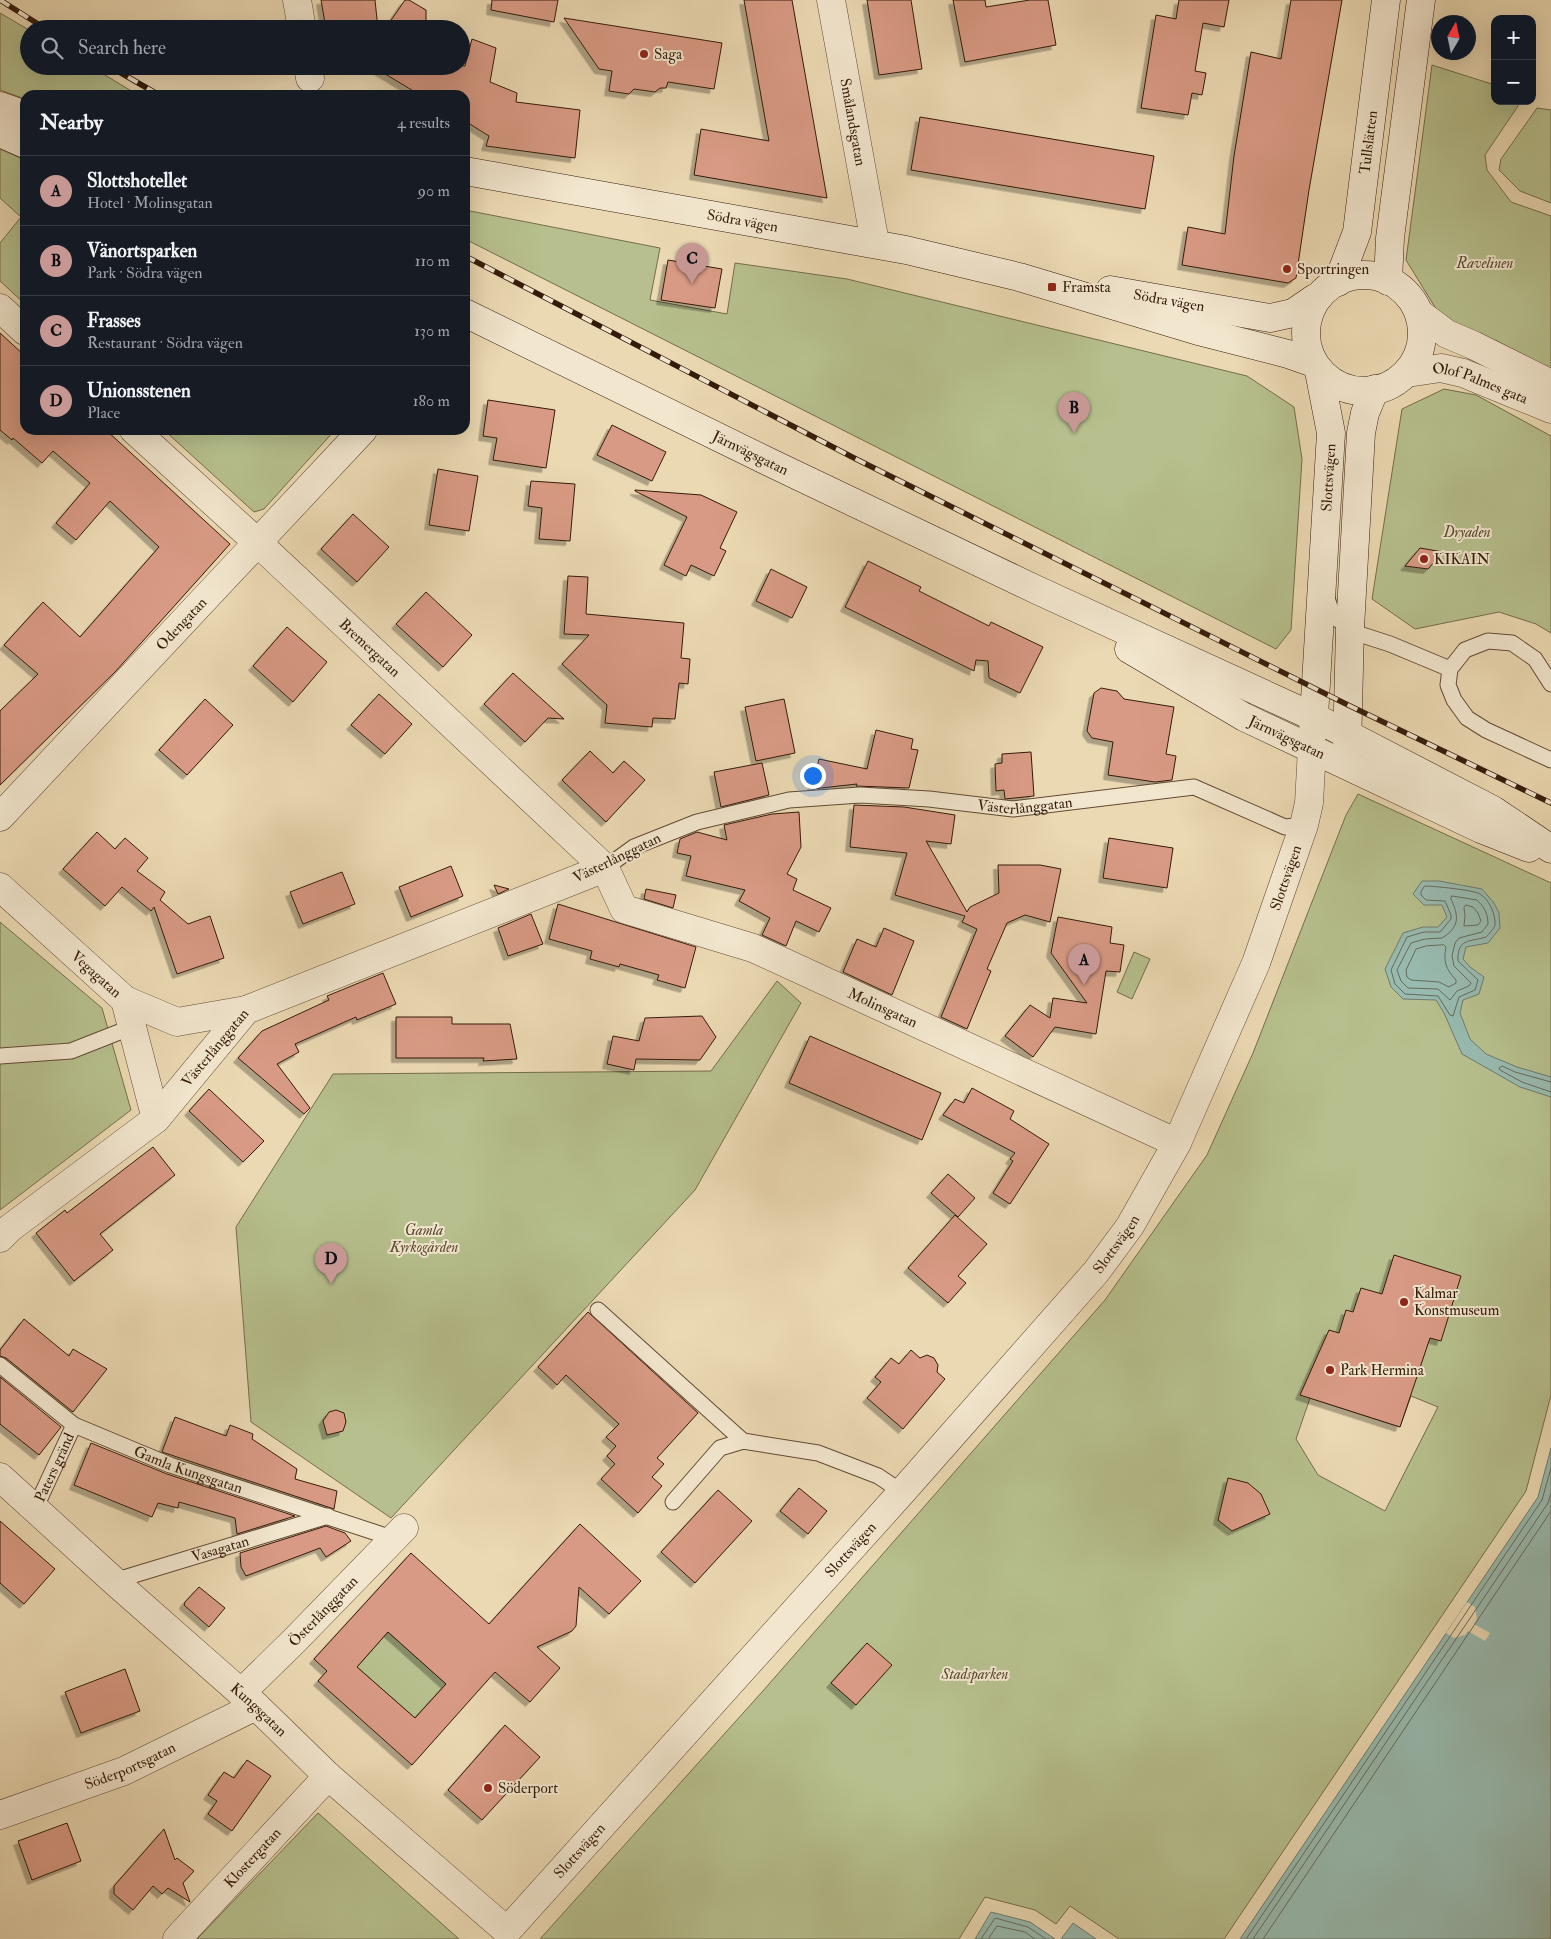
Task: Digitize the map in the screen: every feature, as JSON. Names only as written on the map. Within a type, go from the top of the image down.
[{"type":"street","points":[[297,0],[300,20]]},
{"type":"street","name":"Smålandsgatan","points":[[830,0],[875,243]]},
{"type":"street","name":"Tullslätten","points":[[1338,282],[1357,232],[1386,0]]},
{"type":"street","points":[[1388,281],[1390,238],[1421,0]]},
{"type":"street","points":[[0,106],[20,113]]},
{"type":"street","points":[[0,133],[20,142]]},
{"type":"street","name":"Södra vägen","points":[[470,172],[875,243],[1019,276],[1202,332],[1288,354],[1315,366]]},
{"type":"street","points":[[1363,275],[1388,281],[1408,295],[1419,313],[1422,339],[1416,358],[1407,374],[1395,383],[1367,391],[1344,388],[1315,366],[1306,344],[1307,320],[1315,298],[1338,282],[1363,275]]},
{"type":"street","name":"Södra vägen","points":[[1019,276],[1156,297],[1270,318],[1293,313],[1315,298]]},
{"type":"street","points":[[0,308],[20,326]]},
{"type":"street","name":"Olof Palmes gata","points":[[1419,313],[1447,334],[1551,384]]},
{"type":"street","name":"Järnvägsgatan","points":[[470,316],[1037,590],[1314,717],[1493,810],[1551,849]]},
{"type":"street","name":"Slottsvägen","points":[[512,1935],[1096,1272],[1130,1226],[1177,1143],[1256,963],[1304,825],[1309,803],[1331,433],[1315,366]]},
{"type":"street","name":"Olof Palmes gata","points":[[1407,374],[1441,368],[1463,373],[1551,409]]},
{"type":"street","name":"Slottsvägen","points":[[1346,766],[1350,628],[1361,433],[1365,413],[1375,389]]},
{"type":"street","name":"Bremergatan","points":[[139,435],[258,543],[605,868]]},
{"type":"street","name":"Odengatan","points":[[0,817],[358,435]]},
{"type":"street","name":"Järnvägsgatan","points":[[1037,590],[1084,622],[1244,717],[1481,829],[1551,857]]},
{"type":"street","name":"Västerlånggatan","points":[[0,1238],[10,1228],[156,1119],[246,1010],[605,868]]},
{"type":"street","name":"Molinsgatan","points":[[605,868],[624,909],[752,948],[1177,1143]]},
{"type":"street","name":"Vegagatan","points":[[0,887],[124,1000],[156,1119]]},
{"type":"street","points":[[124,1000],[177,1022],[246,1010]]},
{"type":"street","name":"Kungsgatan","points":[[0,1477],[248,1700],[328,1776],[512,1935]]},
{"type":"street","name":"Österlånggatan","points":[[248,1700],[400,1533]]},
{"type":"street","name":"Söderportsgatan","points":[[0,1815],[124,1771],[248,1700]]},
{"type":"street","name":"Klostergatan","points":[[177,1939],[328,1776]]},
{"type":"lane","points":[[1322,584],[1333,616],[1356,633],[1390,644],[1450,669]]},
{"type":"lane","points":[[1551,684],[1535,659],[1512,643],[1488,641],[1465,650],[1450,669],[1448,685],[1454,700],[1468,718],[1486,730],[1551,760]]},
{"type":"lane","name":"Västerlånggatan","points":[[605,868],[634,846],[697,822],[789,800],[860,794],[929,799],[1013,809],[1194,787],[1285,827],[1304,825]]},
{"type":"lane","points":[[0,1056],[71,1051],[132,1027]]},
{"type":"lane","points":[[598,1310],[743,1441]]},
{"type":"lane","name":"Gamla Kungsgatan","points":[[0,1365],[74,1425],[170,1466],[328,1516],[400,1533]]},
{"type":"lane","name":"Paters gränd","points":[[35,1509],[74,1425]]},
{"type":"lane","points":[[673,1502],[720,1448],[743,1441],[818,1453],[878,1476],[902,1492]]},
{"type":"lane","name":"Vasagatan","points":[[114,1581],[328,1516]]},
{"type":"green space","points":[[0,13],[20,25],[20,75],[105,75],[130,90],[20,90],[20,97],[0,90]]},
{"type":"green space","name":"Ravelinen","points":[[1432,65],[1491,84],[1491,105],[1518,105],[1485,155],[1487,170],[1511,202],[1551,216],[1551,369],[1495,340],[1457,329],[1441,317],[1406,260]]},
{"type":"green space","points":[[1537,108],[1551,110],[1551,203],[1520,191],[1499,170],[1501,159]]},
{"type":"green space","points":[[0,149],[20,158],[20,216],[0,198]]},
{"type":"green space","points":[[470,211],[660,248],[650,300],[727,314],[735,263],[847,279],[1247,376],[1294,407],[1302,459],[1291,630],[1276,649],[470,242]]},
{"type":"green space","points":[[20,218],[20,299],[0,281],[0,243]]},
{"type":"green space","name":"Dryaden","points":[[1444,389],[1476,395],[1551,436],[1551,633],[1536,624],[1499,612],[1415,629],[1372,599],[1402,409]]},
{"type":"green space","points":[[169,435],[331,435],[264,509],[254,512]]},
{"type":"green space","name":"Stadsparken","points":[[1358,794],[1551,883],[1551,1395],[1526,1491],[1224,1939],[1119,1939],[1070,1906],[1056,1924],[1035,1910],[985,1897],[959,1939],[540,1939],[762,1692],[1105,1300],[1207,1155],[1253,1053],[1346,815]],"holes":[[[1411,1396],[1438,1407],[1385,1511],[1318,1475],[1296,1439],[1310,1398],[1400,1427]]]},
{"type":"green space","points":[[0,922],[102,1008],[131,1110],[0,1210]]},
{"type":"green space","points":[[1134,952],[1150,959],[1132,999],[1117,992]]},
{"type":"green space","name":"Gamla Kyrkogården","points":[[777,981],[801,1003],[695,1190],[391,1518],[251,1422],[236,1227],[333,1074],[711,1071]]},
{"type":"green space","points":[[388,1632],[446,1684],[415,1718],[357,1667]]},
{"type":"green space","points":[[318,1813],[459,1939],[197,1939]]},
{"type":"water","points":[[1422,881],[1439,881],[1482,889],[1494,903],[1499,913],[1500,928],[1488,943],[1466,947],[1463,959],[1470,967],[1484,977],[1479,994],[1463,1000],[1460,1013],[1470,1039],[1486,1054],[1517,1067],[1551,1077],[1551,1097],[1520,1087],[1462,1054],[1444,1013],[1436,1000],[1403,999],[1391,987],[1385,969],[1403,933],[1423,927],[1438,927],[1447,917],[1442,905],[1424,905],[1413,894]]},
{"type":"water","points":[[1551,1448],[1551,1939],[1240,1939],[1538,1497]]},
{"type":"water","points":[[991,1912],[1030,1922],[1055,1939],[975,1939]]},
{"type":"water","points":[[1073,1923],[1096,1939],[1061,1939]]},
{"type":"pier","points":[[1467,1602],[1475,1607],[1477,1619],[1474,1624],[1490,1633],[1485,1641],[1468,1631],[1465,1635],[1454,1638],[1446,1633]]},
{"type":"building","points":[[321,0],[375,0],[377,20],[324,20]]},
{"type":"building","points":[[405,0],[409,0],[426,10],[426,20],[391,20]]},
{"type":"building","points":[[492,0],[558,0],[554,22],[491,10]]},
{"type":"building","points":[[744,0],[792,0],[827,198],[694,175],[701,129],[769,141]]},
{"type":"building","points":[[867,0],[911,0],[922,69],[879,75]]},
{"type":"building","points":[[953,0],[985,0],[986,7],[1030,0],[1048,0],[1056,45],[965,62]]},
{"type":"building","points":[[1179,0],[1229,0],[1224,27],[1203,23],[1195,71],[1206,73],[1202,95],[1192,93],[1188,115],[1141,108],[1156,15],[1176,19]]},
{"type":"building","points":[[1291,0],[1342,0],[1309,190],[1296,278],[1288,283],[1182,265],[1188,227],[1225,234],[1234,156],[1251,52],[1281,59]]},
{"type":"building","name":"Saga","points":[[564,18],[722,43],[714,89],[668,82],[666,88],[660,88],[655,92],[634,89],[629,94],[609,91],[612,71],[599,69]]},
{"type":"building","points":[[472,39],[496,48],[490,82],[517,93],[516,102],[580,110],[575,158],[486,146],[489,136],[470,124],[470,90],[412,90],[387,75],[470,75],[470,47]]},
{"type":"building","points":[[920,117],[1154,156],[1145,209],[911,170]]},
{"type":"building","points":[[668,260],[722,269],[715,308],[661,300]]},
{"type":"building","points":[[0,333],[20,351],[20,435],[111,435],[230,544],[115,672],[0,785],[0,711],[38,674],[4,645],[43,602],[80,637],[159,547],[110,501],[76,540],[56,523],[90,483],[53,451],[42,463],[13,438],[12,440],[0,430]]},
{"type":"building","points":[[488,400],[555,410],[546,468],[493,460],[497,438],[483,436]]},
{"type":"building","points":[[612,425],[666,452],[652,481],[597,455]]},
{"type":"building","points":[[438,469],[478,476],[469,531],[429,525]]},
{"type":"building","points":[[531,481],[575,484],[570,541],[539,539],[542,508],[528,506]]},
{"type":"building","points":[[635,490],[701,495],[737,512],[720,548],[726,551],[714,576],[691,565],[686,576],[664,565],[687,517]]},
{"type":"building","points":[[353,514],[389,547],[357,582],[321,549]]},
{"type":"building","name":"KIKAIN","points":[[1420,548],[1443,552],[1428,569],[1405,566]]},
{"type":"building","points":[[868,561],[921,587],[919,591],[989,626],[991,622],[1043,647],[1020,693],[989,678],[988,661],[976,660],[974,671],[845,607]]},
{"type":"building","points":[[771,569],[807,587],[792,618],[756,601]]},
{"type":"building","points":[[568,576],[588,577],[586,614],[684,623],[681,658],[690,659],[688,684],[679,683],[675,719],[653,718],[652,727],[605,723],[607,705],[562,664],[589,635],[564,634]]},
{"type":"building","points":[[426,592],[472,635],[443,667],[396,624]]},
{"type":"building","points":[[287,627],[327,662],[293,702],[253,666]]},
{"type":"building","points":[[513,673],[564,719],[548,718],[525,742],[484,704]]},
{"type":"building","points":[[1101,688],[1117,691],[1124,699],[1174,707],[1166,754],[1176,756],[1172,780],[1155,782],[1108,775],[1113,742],[1092,738],[1087,731],[1094,693]]},
{"type":"building","points":[[379,694],[412,724],[385,754],[351,725]]},
{"type":"building","points":[[205,699],[233,725],[187,775],[159,750]]},
{"type":"building","points":[[784,699],[795,753],[756,761],[745,707]]},
{"type":"building","points":[[876,730],[913,739],[911,749],[918,750],[909,788],[856,786],[857,784],[812,789],[819,759],[867,769]]},
{"type":"building","points":[[590,751],[613,773],[624,761],[645,780],[606,822],[562,780]]},
{"type":"building","points":[[1031,752],[1034,796],[1005,799],[1004,790],[996,791],[995,764],[1002,763],[1002,754]]},
{"type":"building","points":[[762,763],[769,795],[721,807],[714,772]]},
{"type":"building","points":[[854,805],[904,807],[955,815],[951,844],[926,841],[967,912],[970,907],[999,893],[998,865],[1040,865],[1061,869],[1050,922],[1025,915],[1007,923],[987,969],[991,971],[967,1029],[941,1017],[977,929],[962,922],[965,916],[895,895],[907,853],[850,847]]},
{"type":"building","points":[[799,812],[801,847],[787,874],[797,879],[793,890],[831,908],[819,932],[796,921],[786,946],[762,935],[770,918],[739,901],[745,890],[686,876],[691,856],[677,853],[680,839],[697,832],[727,840],[724,825],[772,814]]},
{"type":"building","points":[[97,832],[115,849],[125,838],[148,858],[137,871],[165,892],[160,900],[188,924],[210,916],[224,958],[177,974],[154,907],[151,911],[122,887],[105,906],[63,869]]},
{"type":"building","points":[[1109,838],[1173,848],[1167,888],[1103,878]]},
{"type":"building","points":[[451,866],[463,896],[411,917],[399,887]]},
{"type":"building","points":[[342,872],[355,904],[303,924],[290,892]]},
{"type":"building","points":[[494,885],[509,889],[498,894]]},
{"type":"building","points":[[646,889],[676,895],[673,908],[644,899]]},
{"type":"building","points":[[558,904],[696,947],[685,988],[657,980],[659,975],[620,964],[619,967],[590,959],[592,951],[549,939]]},
{"type":"building","points":[[531,914],[543,944],[508,956],[498,928]]},
{"type":"building","points":[[1058,917],[1112,927],[1110,943],[1124,945],[1120,972],[1106,971],[1096,1034],[1055,1027],[1033,1057],[1005,1036],[1030,1005],[1050,1018],[1053,998],[1087,1003],[1051,953]]},
{"type":"building","points":[[884,928],[914,941],[892,995],[843,972],[857,939],[876,947]]},
{"type":"building","points":[[383,973],[396,1004],[357,1020],[356,1017],[295,1044],[299,1052],[277,1064],[310,1108],[304,1114],[238,1058],[262,1031],[329,1000],[327,996]]},
{"type":"building","points":[[702,1016],[716,1037],[700,1060],[636,1059],[634,1070],[607,1064],[613,1036],[639,1041],[645,1018]]},
{"type":"building","points":[[396,1017],[452,1017],[452,1024],[510,1024],[517,1059],[483,1061],[484,1058],[396,1058]]},
{"type":"building","points":[[810,1036],[941,1093],[922,1140],[789,1083]]},
{"type":"building","points":[[972,1088],[1014,1111],[1010,1119],[1049,1144],[1010,1204],[993,1193],[1013,1161],[1010,1159],[1015,1153],[943,1115],[955,1099],[964,1103]]},
{"type":"building","points":[[209,1089],[264,1141],[243,1162],[189,1111]]},
{"type":"building","points":[[153,1147],[175,1175],[100,1234],[113,1250],[74,1281],[36,1233],[65,1210],[67,1213]]},
{"type":"building","points":[[948,1174],[975,1198],[958,1217],[931,1193]]},
{"type":"building","points":[[955,1215],[987,1244],[958,1276],[966,1283],[948,1303],[908,1268]]},
{"type":"building","points":[[1394,1255],[1461,1276],[1441,1341],[1430,1338],[1400,1427],[1300,1395],[1329,1330],[1339,1333],[1346,1310],[1353,1312],[1361,1288],[1382,1294]]},
{"type":"building","points":[[588,1312],[698,1413],[657,1458],[664,1464],[652,1477],[662,1486],[638,1513],[601,1479],[615,1464],[607,1456],[616,1446],[606,1437],[619,1424],[566,1375],[557,1385],[538,1367]]},
{"type":"building","points":[[24,1319],[69,1356],[73,1349],[107,1369],[73,1412],[6,1358],[0,1356],[0,1350]]},
{"type":"building","points":[[911,1350],[920,1358],[927,1355],[934,1358],[938,1365],[937,1372],[945,1379],[903,1429],[867,1398],[881,1382],[875,1377],[891,1358],[899,1364]]},
{"type":"building","points":[[0,1377],[61,1427],[39,1455],[0,1424]]},
{"type":"building","points":[[336,1410],[344,1413],[346,1422],[343,1431],[327,1435],[323,1421],[329,1412]]},
{"type":"building","points":[[175,1417],[226,1436],[230,1425],[253,1434],[252,1439],[297,1469],[295,1479],[337,1491],[334,1509],[162,1452]]},
{"type":"building","points":[[91,1443],[167,1474],[295,1516],[237,1534],[235,1518],[179,1502],[178,1508],[158,1503],[152,1517],[74,1485]]},
{"type":"building","points":[[1228,1478],[1248,1483],[1261,1494],[1270,1514],[1232,1531],[1218,1520]]},
{"type":"building","points":[[799,1488],[827,1511],[808,1534],[780,1511]]},
{"type":"building","points":[[718,1490],[752,1521],[695,1583],[661,1552]]},
{"type":"building","points":[[0,1521],[55,1569],[24,1604],[0,1583]]},
{"type":"building","points":[[580,1524],[641,1581],[609,1614],[579,1587],[576,1626],[572,1631],[537,1647],[560,1668],[530,1702],[495,1672],[412,1765],[318,1681],[327,1671],[314,1659],[411,1553],[489,1624]],"holes":[[[388,1632],[446,1684],[415,1718],[357,1667]]]},
{"type":"building","points":[[326,1526],[345,1533],[351,1541],[326,1557],[320,1548],[246,1576],[241,1567],[240,1553]]},
{"type":"building","points":[[199,1587],[225,1608],[209,1627],[184,1605]]},
{"type":"building","points":[[867,1643],[892,1665],[856,1705],[831,1683]]},
{"type":"building","points":[[125,1669],[140,1711],[81,1733],[65,1692]]},
{"type":"building","points":[[505,1725],[540,1757],[482,1820],[448,1790]]},
{"type":"building","points":[[247,1760],[271,1776],[232,1831],[208,1814],[217,1801],[208,1795],[224,1772],[234,1778]]},
{"type":"building","points":[[67,1823],[81,1861],[32,1880],[18,1841]]},
{"type":"building","points":[[164,1829],[175,1860],[177,1858],[194,1871],[183,1883],[190,1902],[168,1888],[162,1894],[153,1886],[133,1910],[114,1894],[114,1886]]},
{"type":"railway","points":[[0,0],[32,20]]},
{"type":"railway","points":[[125,75],[150,90]]},
{"type":"railway","points":[[470,259],[856,459],[1348,705],[1551,803]]},
{"type":"place","name":"Saga","points":[[644,54]]},
{"type":"place","name":"Sportringen","points":[[1287,269]]},
{"type":"place","name":"Frasses","points":[[692,284]]},
{"type":"place","name":"Framsta","points":[[1052,287]]},
{"type":"place","name":"Vänortsparken","points":[[1074,433]]},
{"type":"place","name":"KIKAIN","points":[[1424,559]]},
{"type":"place","name":"Slottshotellet","points":[[1084,985]]},
{"type":"place","name":"Unionsstenen","points":[[331,1284]]},
{"type":"place","name":"Kalmar Konstmuseum","points":[[1404,1302]]},
{"type":"place","name":"Park Hermina","points":[[1330,1370]]},
{"type":"place","name":"Söderport","points":[[488,1788]]}]
